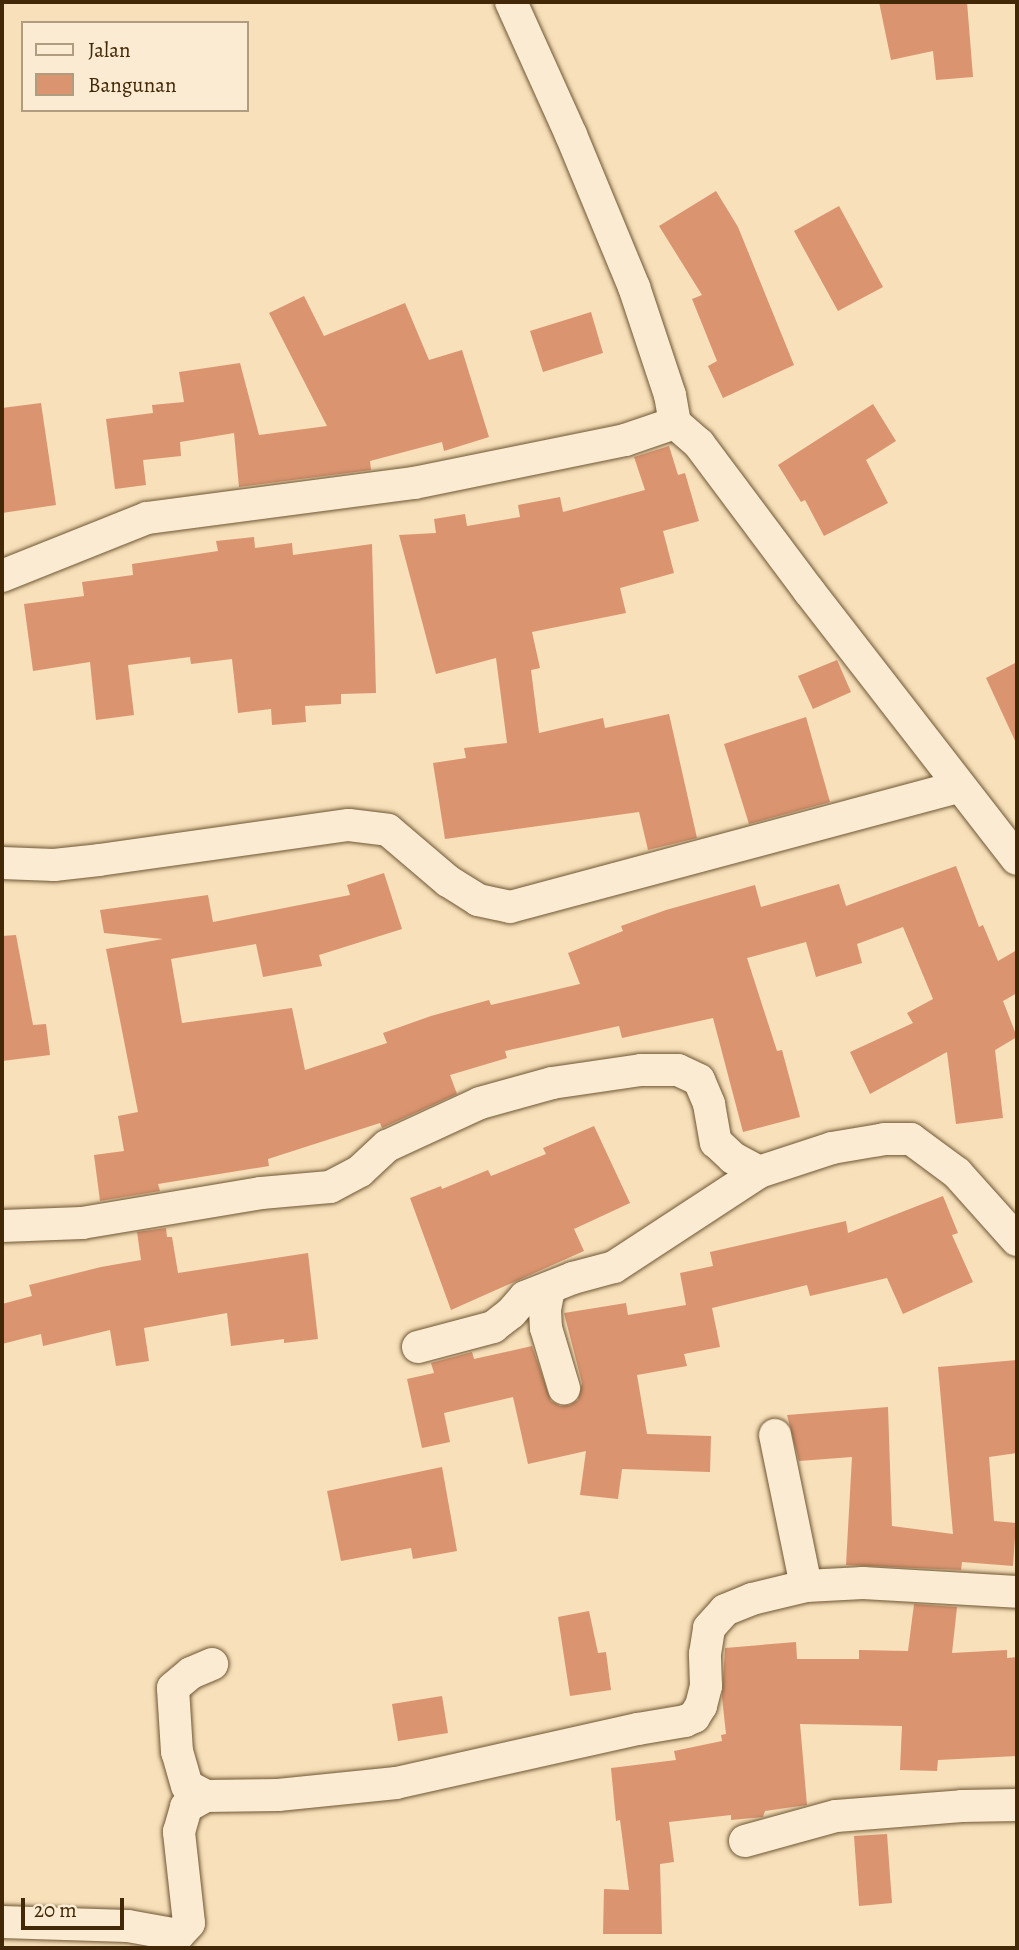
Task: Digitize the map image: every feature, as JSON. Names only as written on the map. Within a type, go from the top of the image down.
[{"type":"street","points":[[511,2],[571,135],[634,287],[670,395],[675,423],[699,443],[959,787],[1017,859]]},
{"type":"street","points":[[2,576],[147,517],[249,502],[324,497],[427,481],[625,440],[675,423]]},
{"type":"street","points":[[2,863],[66,863],[349,825],[388,830],[448,881],[478,900],[510,907],[959,787]]},
{"type":"street","points":[[2,1226],[82,1223],[261,1193],[330,1187],[360,1171],[387,1146],[480,1103],[552,1083],[641,1070],[678,1070],[699,1080],[709,1104],[716,1142],[733,1158],[759,1172]]},
{"type":"street","points":[[418,1347],[493,1327],[525,1297],[573,1278],[614,1267],[759,1172],[832,1148],[886,1139],[911,1139],[957,1173],[1017,1240]]},
{"type":"street","points":[[549,1289],[545,1310],[546,1328],[564,1388]]},
{"type":"street","points":[[775,1435],[806,1586]]},
{"type":"street","points":[[2,1922],[128,1926],[178,1935],[189,1923],[179,1832],[186,1807],[206,1797],[278,1796],[396,1783],[685,1721],[694,1717],[701,1706],[706,1686],[709,1628],[715,1620],[737,1604],[806,1586],[863,1583],[1017,1592]]},
{"type":"street","points":[[206,1797],[187,1786],[177,1752],[173,1688],[191,1673],[212,1664]]},
{"type":"street","points":[[746,1841],[836,1816],[962,1806],[1017,1805]]},
{"type":"building","points":[[879,2],[967,2],[973,77],[936,80],[933,51],[891,60]]},
{"type":"building","points":[[716,191],[738,227],[794,365],[723,398],[708,366],[717,361],[692,299],[702,295],[659,226]]},
{"type":"building","points":[[839,206],[883,287],[838,311],[794,231]]},
{"type":"building","points":[[304,296],[324,336],[405,303],[429,360],[462,350],[489,437],[444,451],[442,442],[370,461],[371,470],[239,487],[234,433],[180,442],[181,456],[143,460],[146,485],[115,489],[106,419],[153,413],[152,405],[184,402],[179,372],[240,363],[259,435],[327,426],[269,313]]},
{"type":"building","points":[[591,312],[603,353],[543,372],[530,331]]},
{"type":"building","points":[[41,403],[56,505],[2,513],[2,408]]},
{"type":"building","points":[[873,404],[896,441],[866,460],[888,503],[824,536],[805,500],[801,502],[778,465]]},
{"type":"building","points":[[669,446],[678,475],[685,473],[699,521],[663,531],[674,573],[620,588],[626,613],[532,632],[540,668],[531,670],[539,733],[603,718],[605,728],[669,714],[697,838],[648,850],[639,812],[445,839],[433,763],[466,758],[464,748],[507,743],[496,658],[436,674],[399,535],[436,533],[434,519],[465,514],[467,526],[520,517],[518,505],[560,497],[563,512],[645,490],[634,457]]},
{"type":"building","points":[[254,537],[255,548],[292,543],[293,555],[372,544],[376,693],[341,694],[341,704],[305,706],[306,722],[272,725],[271,709],[238,713],[232,659],[191,664],[190,657],[128,665],[134,715],[96,720],[90,662],[33,671],[24,604],[84,596],[82,582],[133,575],[132,564],[218,551],[216,541]]},
{"type":"building","points":[[837,660],[851,692],[813,709],[798,676]]},
{"type":"building","points":[[1017,662],[1017,745],[986,678]]},
{"type":"building","points":[[806,717],[830,802],[749,824],[724,744]]},
{"type":"building","points":[[956,866],[979,927],[983,925],[998,961],[1017,950],[1017,993],[1003,1001],[1017,1037],[995,1050],[1003,1118],[956,1124],[947,1052],[870,1094],[850,1052],[913,1023],[907,1013],[933,999],[903,927],[857,944],[862,963],[816,977],[806,942],[747,958],[777,1051],[782,1050],[800,1117],[743,1132],[713,1018],[622,1038],[619,1026],[505,1051],[507,1058],[450,1075],[457,1094],[382,1128],[380,1123],[268,1159],[269,1166],[158,1184],[160,1191],[100,1201],[94,1155],[124,1151],[118,1116],[138,1112],[106,949],[163,939],[104,933],[100,910],[208,895],[213,922],[350,895],[347,885],[384,873],[402,929],[319,955],[322,966],[263,977],[256,944],[171,959],[182,1023],[292,1008],[305,1070],[387,1043],[383,1033],[431,1016],[489,1000],[491,1005],[580,984],[568,953],[623,931],[621,926],[666,910],[755,885],[761,907],[839,884],[846,906]]},
{"type":"building","points":[[16,935],[33,1025],[46,1024],[50,1055],[2,1061],[2,936]]},
{"type":"building","points":[[594,1126],[630,1203],[574,1229],[584,1251],[451,1310],[410,1198],[441,1186],[442,1189],[488,1170],[491,1176],[546,1154],[543,1148]]},
{"type":"building","points":[[943,1196],[958,1233],[952,1235],[973,1282],[903,1314],[887,1278],[810,1296],[807,1285],[712,1308],[720,1347],[684,1354],[687,1366],[637,1375],[647,1434],[711,1436],[710,1472],[622,1469],[618,1499],[580,1495],[586,1451],[528,1464],[513,1397],[444,1413],[450,1442],[422,1448],[407,1379],[434,1373],[431,1363],[472,1352],[474,1359],[532,1346],[551,1401],[560,1406],[570,1405],[578,1400],[582,1383],[564,1313],[626,1303],[628,1315],[686,1305],[680,1273],[713,1266],[710,1252],[846,1221],[848,1233]]},
{"type":"building","points":[[166,1228],[167,1237],[172,1237],[178,1273],[308,1253],[318,1339],[284,1343],[284,1339],[231,1346],[227,1313],[144,1328],[149,1361],[116,1366],[110,1330],[43,1346],[41,1334],[2,1344],[2,1304],[32,1296],[29,1285],[141,1260],[137,1232]]},
{"type":"building","points":[[1017,1360],[1017,1453],[989,1457],[994,1521],[1016,1523],[1013,1566],[962,1562],[961,1570],[846,1565],[852,1457],[799,1461],[787,1415],[888,1407],[892,1526],[953,1534],[938,1367]]},
{"type":"building","points":[[442,1467],[457,1551],[413,1559],[411,1548],[341,1561],[327,1491]]},
{"type":"building","points":[[914,1604],[957,1607],[952,1653],[1007,1650],[1007,1658],[1017,1657],[1017,1756],[938,1760],[937,1771],[900,1770],[902,1726],[800,1724],[807,1805],[765,1811],[763,1817],[731,1820],[731,1815],[669,1822],[674,1862],[660,1864],[662,1934],[603,1934],[604,1889],[629,1890],[620,1820],[616,1821],[611,1768],[676,1760],[674,1751],[722,1741],[721,1735],[726,1734],[722,1697],[725,1648],[796,1642],[797,1659],[859,1659],[859,1650],[908,1651]]},
{"type":"building","points":[[589,1611],[598,1653],[606,1652],[611,1690],[570,1696],[558,1617]]},
{"type":"building","points":[[442,1696],[448,1733],[398,1741],[392,1704]]},
{"type":"building","points":[[887,1834],[892,1903],[859,1906],[854,1836]]}]
